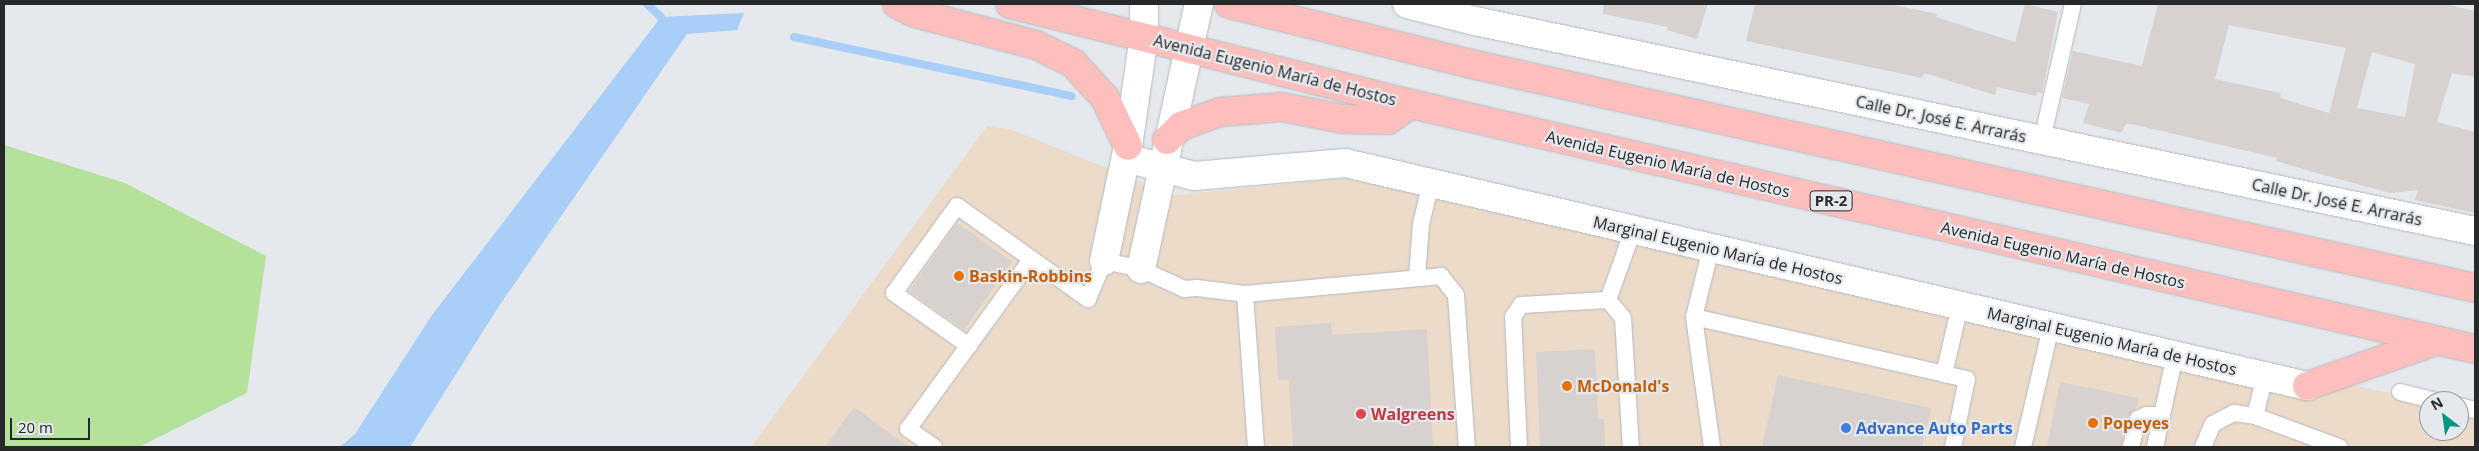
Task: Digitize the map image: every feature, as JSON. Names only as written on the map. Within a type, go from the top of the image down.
[{"type":"highway","points":[[897,4],[916,13],[1036,45],[1073,63],[1092,80],[1105,98],[1127,152]]},
{"type":"highway","name":"Avenida Eugenio María de Hostos","points":[[1010,4],[1189,47],[1411,104],[2475,349]]},
{"type":"highway","points":[[1229,4],[1467,63],[2475,288]]},
{"type":"highway","points":[[1167,140],[1181,126],[1220,112],[1282,107],[1343,119],[1388,120],[1411,104]]},
{"type":"highway","points":[[2307,386],[2436,341]]},
{"type":"street","points":[[1104,261],[1127,152],[1144,36],[1144,4]]},
{"type":"street","points":[[1141,269],[1167,140],[1199,4]]},
{"type":"street","name":"Calle Dr. José E. Arrarás","points":[[1407,4],[1475,22],[2475,231]]},
{"type":"street","name":"Marginal Eugenio María de Hostos","points":[[1127,152],[1162,167],[1194,176],[1345,163],[2307,386]]},
{"type":"lane","points":[[2042,140],[2073,4]]},
{"type":"lane","points":[[1417,277],[1420,224],[1431,183]]},
{"type":"lane","points":[[969,346],[894,293],[956,206],[1088,299],[1104,261],[1141,269],[1184,289],[1245,294],[1440,276],[1456,295],[1467,447]]},
{"type":"lane","points":[[1608,300],[1633,230]]},
{"type":"lane","points":[[1710,248],[1694,317],[1712,447]]},
{"type":"lane","points":[[934,447],[908,429],[1031,260]]},
{"type":"lane","points":[[1245,294],[1256,447]]},
{"type":"lane","points":[[1519,447],[1513,316],[1521,305],[1608,300]]},
{"type":"lane","points":[[1608,300],[1623,318],[1631,447]]},
{"type":"lane","points":[[1944,374],[1960,306]]},
{"type":"lane","points":[[1694,317],[1967,379],[1953,447]]},
{"type":"lane","points":[[2023,447],[2052,327]]},
{"type":"lane","points":[[2155,447],[2175,356]]},
{"type":"lane","points":[[2255,416],[2266,376]]},
{"type":"lane","points":[[2400,392],[2419,397]]},
{"type":"lane","points":[[2203,447],[2207,432],[2221,418],[2234,413],[2255,416],[2340,447]]},
{"type":"lane","points":[[2131,447],[2138,419],[2147,415],[2162,415]]},
{"type":"shaded area","points":[[987,126],[1010,129],[1174,195],[1350,178],[2419,399],[2419,441],[2469,441],[2469,410],[2475,411],[2475,447],[751,447]]},
{"type":"green space","points":[[4,145],[125,183],[266,256],[247,393],[139,447],[4,447]]},
{"type":"water","points":[[744,13],[737,30],[687,34],[499,306],[410,447],[340,447],[355,434],[432,315],[661,17]]},
{"type":"building","points":[[1604,4],[1708,4],[1697,39],[1667,30],[1668,27],[1603,14]]},
{"type":"building","points":[[1755,4],[1889,4],[1937,14],[1936,17],[2015,42],[2025,4],[2058,12],[2042,93],[2037,92],[2036,96],[1997,87],[1995,95],[1924,73],[1922,78],[1746,41]]},
{"type":"building","points":[[2158,4],[2445,4],[2475,11],[2475,77],[2452,73],[2437,122],[2475,132],[2475,213],[2415,200],[2418,190],[2390,193],[2276,161],[2277,158],[2127,123],[2121,133],[2083,123],[2089,104],[2062,98],[2073,51],[2142,66]],"holes":[[[2229,25],[2346,48],[2329,113],[2280,98],[2281,93],[2215,79]],[[2372,52],[2415,64],[2405,117],[2357,108]]]},
{"type":"building","name":"Baskin-Robbins","points":[[957,223],[1012,261],[964,329],[909,291]]},
{"type":"building","name":"Walgreens","points":[[1331,323],[1332,335],[1427,329],[1433,447],[1293,447],[1289,380],[1278,380],[1275,327]]},
{"type":"building","name":"McDonald's","points":[[1595,349],[1598,419],[1604,419],[1605,447],[1540,447],[1536,352]]},
{"type":"building","name":"Advance Auto Parts","points":[[1778,375],[1931,408],[1922,447],[1762,447]]},
{"type":"building","name":"Popeyes","points":[[2060,382],[2139,398],[2136,409],[2128,417],[2121,447],[2047,447]]},
{"type":"building","points":[[854,407],[909,447],[825,447]]},
{"type":"waterway","points":[[647,4],[661,17]]},
{"type":"waterway","points":[[794,37],[1072,96]]},
{"type":"place","name":"Baskin-Robbins","points":[[959,276]]},
{"type":"place","name":"McDonald's","points":[[1567,386]]},
{"type":"place","name":"Walgreens","points":[[1361,414]]},
{"type":"place","name":"Popeyes","points":[[2093,423]]},
{"type":"place","name":"Advance Auto Parts","points":[[1846,428]]}]
